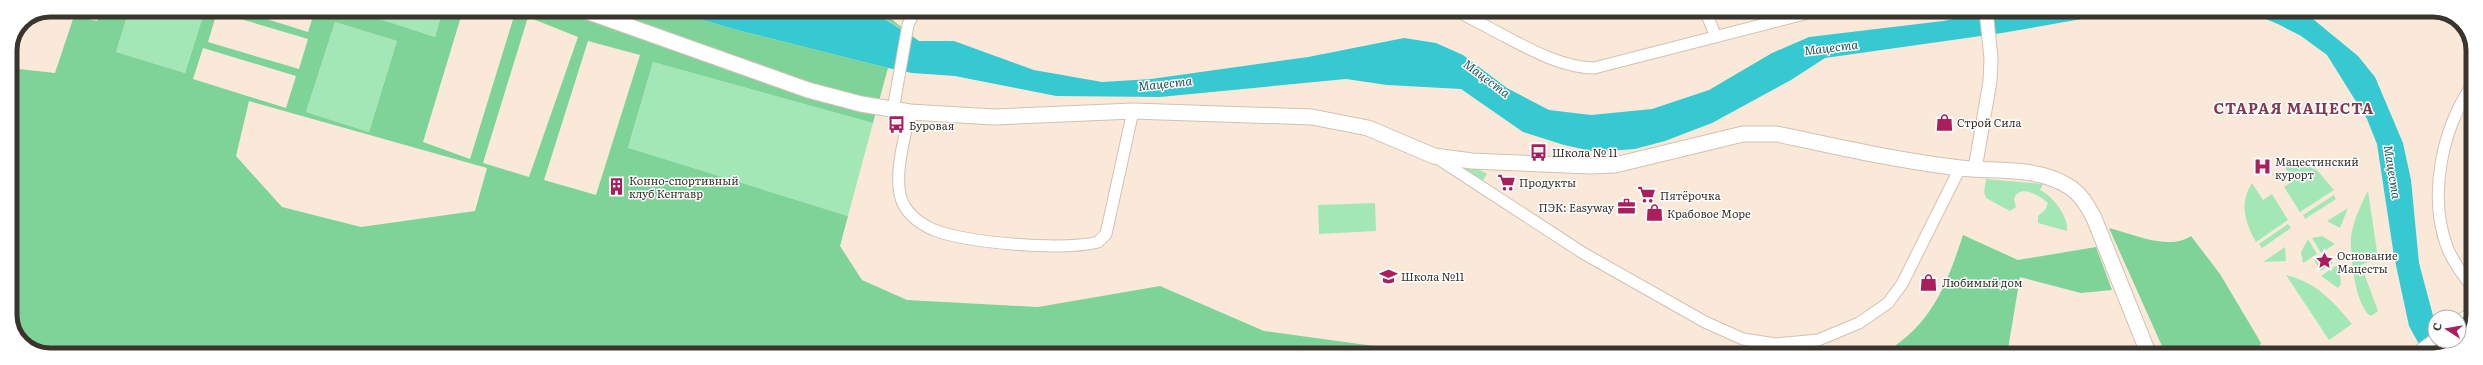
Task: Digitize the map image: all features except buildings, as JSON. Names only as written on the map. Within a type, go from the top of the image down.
[{"type":"main road","points":[[603,17],[808,90],[834,98],[910,112],[994,117],[1133,111],[1298,117],[1342,122],[1390,136],[1434,156],[1472,161],[1607,166],[1727,137],[1762,133],[1777,134],[1902,159],[1960,168],[2040,176],[2067,185],[2083,197],[2094,218],[2147,348]]},
{"type":"street","points":[[893,110],[911,17]]},
{"type":"street","points":[[1470,17],[1524,46],[1578,67],[1594,68],[1793,17]]},
{"type":"street","points":[[1707,17],[1716,37]]},
{"type":"street","points":[[1975,169],[1989,88],[1991,58],[1987,17]]},
{"type":"street","points":[[2466,98],[2449,133],[2441,168],[2439,193],[2441,224],[2448,247],[2457,266],[2466,278]]},
{"type":"street","points":[[910,112],[898,184],[903,205],[914,218],[933,229],[956,237],[982,241],[1060,246],[1098,242],[1106,234],[1133,111]]},
{"type":"street","points":[[1434,156],[1583,253],[1705,322],[1743,339],[1776,344],[1818,340],[1859,323],[1888,303],[1902,284],[1960,168]]},
{"type":"green space","points":[[74,17],[97,21],[99,17],[127,17],[116,52],[185,73],[203,17],[216,17],[208,42],[299,69],[308,39],[234,17],[260,17],[308,32],[313,17],[374,17],[435,37],[441,17],[461,17],[423,142],[470,159],[514,17],[528,17],[692,17],[737,30],[888,68],[873,123],[653,62],[628,148],[848,216],[840,246],[862,280],[907,300],[1038,307],[1160,286],[1264,331],[1374,346],[1374,348],[46,348],[35,345],[27,338],[20,328],[17,317],[17,69],[55,73]],"holes":[[[528,17],[578,37],[529,177],[483,163]],[[335,22],[397,41],[369,132],[306,112]],[[588,41],[640,55],[596,195],[544,180]],[[203,48],[296,76],[286,108],[193,79]],[[249,101],[487,168],[475,211],[361,227],[282,207],[236,156]]]},
{"type":"green space","points":[[127,17],[203,17],[185,73],[116,52]]},
{"type":"green space","points":[[374,17],[441,17],[435,37]]},
{"type":"green space","points":[[883,17],[889,17],[919,41]]},
{"type":"green space","points":[[335,22],[397,41],[369,132],[306,112]]},
{"type":"green space","points":[[653,62],[873,123],[848,216],[628,149]]},
{"type":"green space","points":[[2299,163],[2317,170],[2334,190],[2300,212],[2284,187],[2294,180],[2283,165]]},
{"type":"green space","points":[[1456,166],[1478,169],[1487,174],[1482,182]]},
{"type":"green space","points":[[1986,179],[2043,184],[2040,190],[2055,202],[2063,213],[2067,225],[2067,231],[2038,223],[2038,216],[2045,210],[2048,203],[2035,194],[2025,191],[2017,194],[2014,199],[2016,207],[2010,211],[1986,198],[1984,192]]},
{"type":"green space","points":[[2252,183],[2263,200],[2272,194],[2288,220],[2256,242],[2249,228],[2245,213],[2246,198]]},
{"type":"green space","points":[[2368,191],[2378,258],[2361,265],[2378,311],[2371,316],[2365,311],[2357,290],[2351,250],[2353,226]]},
{"type":"green space","points":[[2334,195],[2336,199],[2305,219],[2303,215]]},
{"type":"green space","points":[[1375,203],[1376,231],[1319,234],[1318,205]]},
{"type":"green space","points":[[2348,208],[2340,228],[2327,221]]},
{"type":"green space","points":[[2288,224],[2291,228],[2262,248],[2259,244]]},
{"type":"green space","points":[[2109,228],[2162,242],[2182,240],[2191,236],[2220,274],[2261,343],[2259,348],[2163,348]]},
{"type":"green space","points":[[1963,235],[2018,260],[2096,247],[2112,290],[2081,293],[2020,277],[2008,348],[1891,348],[1912,332],[1924,319],[1942,289],[1957,254]]},
{"type":"green space","points":[[2322,236],[2335,244],[2321,253],[2312,238]]},
{"type":"green space","points":[[2308,239],[2317,254],[2303,263],[2301,252]]},
{"type":"green space","points":[[2285,247],[2286,261],[2263,262]]},
{"type":"green space","points":[[2326,253],[2333,263],[2321,271],[2314,260]]},
{"type":"green space","points":[[2337,265],[2339,267],[2341,284],[2338,288],[2321,276]]},
{"type":"green space","points":[[2286,275],[2297,278],[2324,294],[2352,324],[2329,340]]},
{"type":"water","name":"Мацеста","points":[[692,17],[882,17],[919,41],[954,41],[1034,70],[1102,82],[1151,79],[1308,57],[1404,38],[1436,43],[1463,55],[1507,88],[1549,110],[1591,115],[1652,109],[1709,90],[1772,53],[1809,37],[1943,21],[1964,17],[2093,17],[2002,33],[1825,58],[1791,80],[1712,123],[1665,141],[1635,149],[1596,152],[1564,145],[1523,132],[1461,89],[1387,85],[1346,79],[1160,97],[1056,96],[955,76],[912,73],[737,30]]},
{"type":"water","name":"Мацеста","points":[[2261,17],[2311,17],[2358,56],[2375,77],[2403,143],[2411,180],[2419,263],[2431,309],[2427,309],[2427,348],[2421,348],[2409,326],[2394,256],[2377,144],[2367,119],[2327,55],[2301,36]]},
{"type":"place","name":"Строй Сила","points":[[1944,122]]},
{"type":"place","name":"Буровая","points":[[896,125]]},
{"type":"place","name":"Школа № 11","points":[[1539,152]]},
{"type":"place","name":"Мацестинский курорт","points":[[2262,167]]},
{"type":"place","name":"Продукты","points":[[1506,182]]},
{"type":"place","name":"Конно-спортивный клуб Кентавр","points":[[616,186]]},
{"type":"place","name":"Пятёрочка","points":[[1647,195]]},
{"type":"place","name":"ПЭК: Easyway","points":[[1627,207]]},
{"type":"place","name":"Крабовое Море","points":[[1654,213]]},
{"type":"place","name":"Основание Мацесты","points":[[2324,261]]},
{"type":"place","name":"Школа №11","points":[[1388,276]]},
{"type":"place","name":"Любимый дом","points":[[1929,282]]},
{"type":"district","name":"СТАРАЯ МАЦЕСТА","points":[[2294,107]]}]
